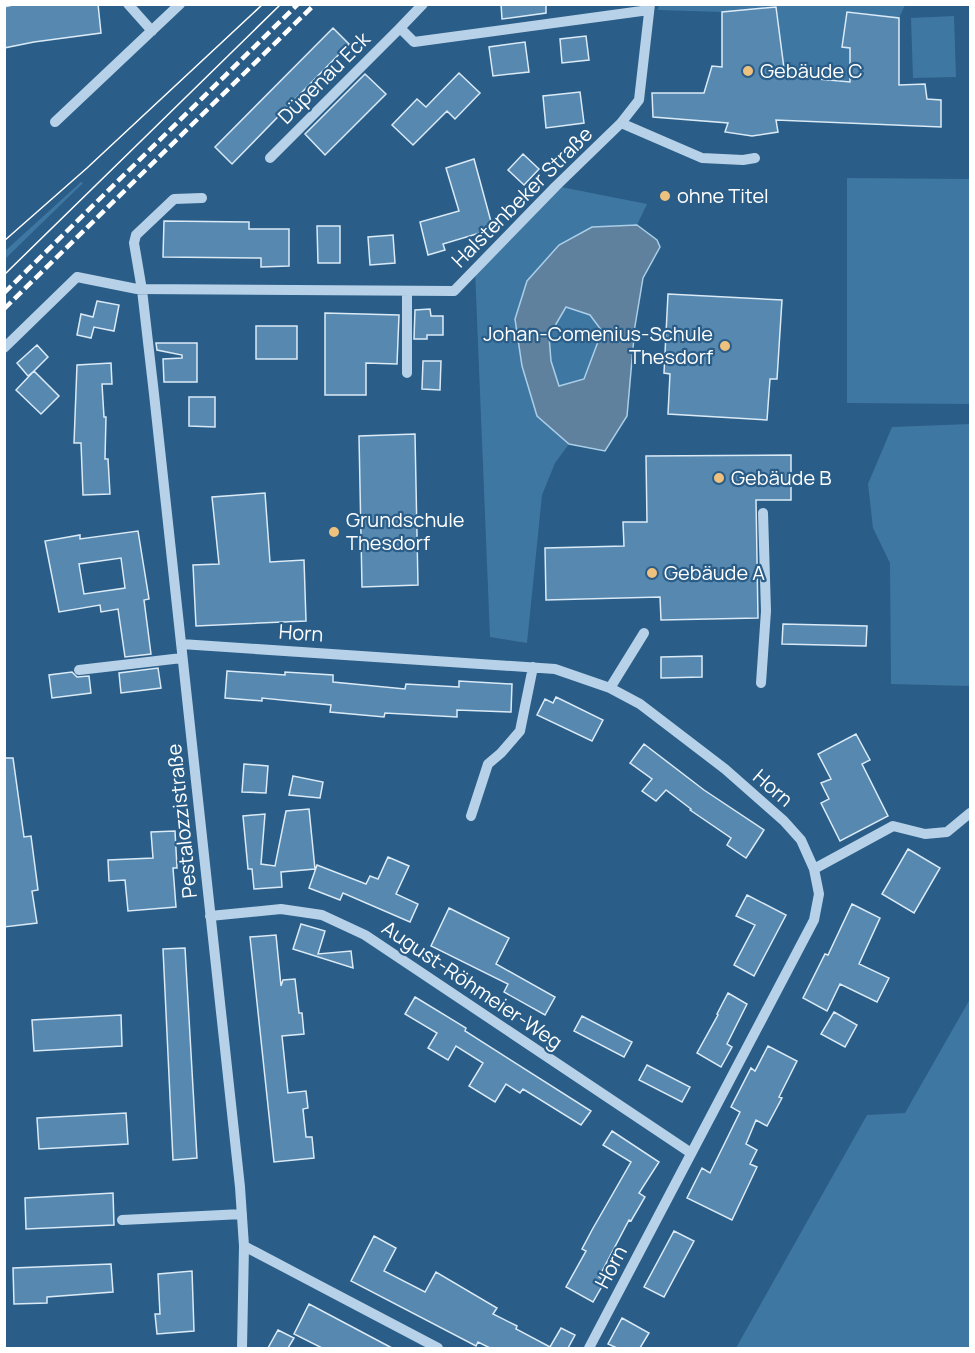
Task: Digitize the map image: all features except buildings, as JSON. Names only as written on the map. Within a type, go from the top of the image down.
[{"type":"street","points":[[128,4],[152,31]]},
{"type":"street","points":[[55,122],[180,4]]},
{"type":"street","name":"Düpenau Eck","points":[[270,158],[423,4]]},
{"type":"street","points":[[400,28],[414,42],[650,7]]},
{"type":"street","name":"Halstenbeker Straße","points":[[4,348],[77,277],[142,290],[454,291],[621,123],[639,100],[650,7]]},
{"type":"street","points":[[621,123],[702,158],[743,160],[755,158]]},
{"type":"street","name":"Pestalozzistraße","points":[[202,198],[174,199],[136,235],[134,243],[142,290],[242,1214],[244,1246],[242,1348]]},
{"type":"street","points":[[407,291],[407,373]]},
{"type":"street","points":[[761,682],[766,611],[763,513]]},
{"type":"street","points":[[610,688],[644,633]]},
{"type":"street","name":"Horn","points":[[181,644],[555,669],[610,688],[640,704],[725,769],[784,821],[801,840],[814,868],[819,894],[814,920],[589,1348]]},
{"type":"street","points":[[79,670],[182,658]]},
{"type":"street","points":[[471,816],[488,764],[514,740],[522,725],[533,667]]},
{"type":"street","points":[[814,868],[893,826],[925,834],[947,832],[970,813]]},
{"type":"street","name":"August-Röhmeier-Weg","points":[[210,916],[281,909],[322,915],[365,935],[692,1153]]},
{"type":"street","points":[[122,1220],[242,1214]]},
{"type":"street","points":[[244,1246],[438,1348]]},
{"type":"shaded area","points":[[659,4],[905,5],[899,18],[847,12],[842,47],[850,48],[850,82],[785,76],[775,7],[722,12],[658,10]]},
{"type":"shaded area","points":[[954,16],[956,77],[913,78],[911,18]]},
{"type":"shaded area","points":[[847,178],[970,179],[970,404],[847,403]]},
{"type":"shaded area","points":[[81,182],[83,183],[5,259],[5,251]]},
{"type":"shaded area","points":[[556,186],[647,204],[637,225],[592,227],[527,281],[515,319],[522,366],[537,416],[569,444],[555,463],[542,495],[527,643],[490,637],[475,270]]},
{"type":"shaded area","points":[[637,225],[657,240],[660,247],[643,278],[635,326],[627,416],[605,451],[569,444],[537,416],[522,366],[515,319],[527,281],[559,245],[592,227]],"holes":[[[566,307],[590,315],[602,331],[584,379],[559,386],[551,361],[549,336]]]},
{"type":"shaded area","points":[[566,307],[590,315],[602,331],[584,379],[559,386],[551,361],[549,336]]},
{"type":"shaded area","points":[[970,424],[970,686],[891,684],[890,563],[873,528],[868,484],[892,427]]},
{"type":"shaded area","points":[[970,999],[970,1348],[736,1348],[867,1115],[905,1113]]},
{"type":"tram line","points":[[4,241],[87,168],[263,4]]},
{"type":"tram line","points":[[4,275],[281,4]]},
{"type":"railway","points":[[4,293],[298,4]]},
{"type":"railway","points":[[4,309],[315,4]]},
{"type":"place","name":"Gebäude C","points":[[748,71]]},
{"type":"place","name":"ohne Titel","points":[[665,196]]},
{"type":"place","name":"Johan-Comenius-Schule Thesdorf","points":[[725,346]]},
{"type":"place","name":"Gebäude B","points":[[719,478]]},
{"type":"place","name":"Grundschule Thesdorf","points":[[334,532]]},
{"type":"place","name":"Gebäude A","points":[[652,573]]}]
